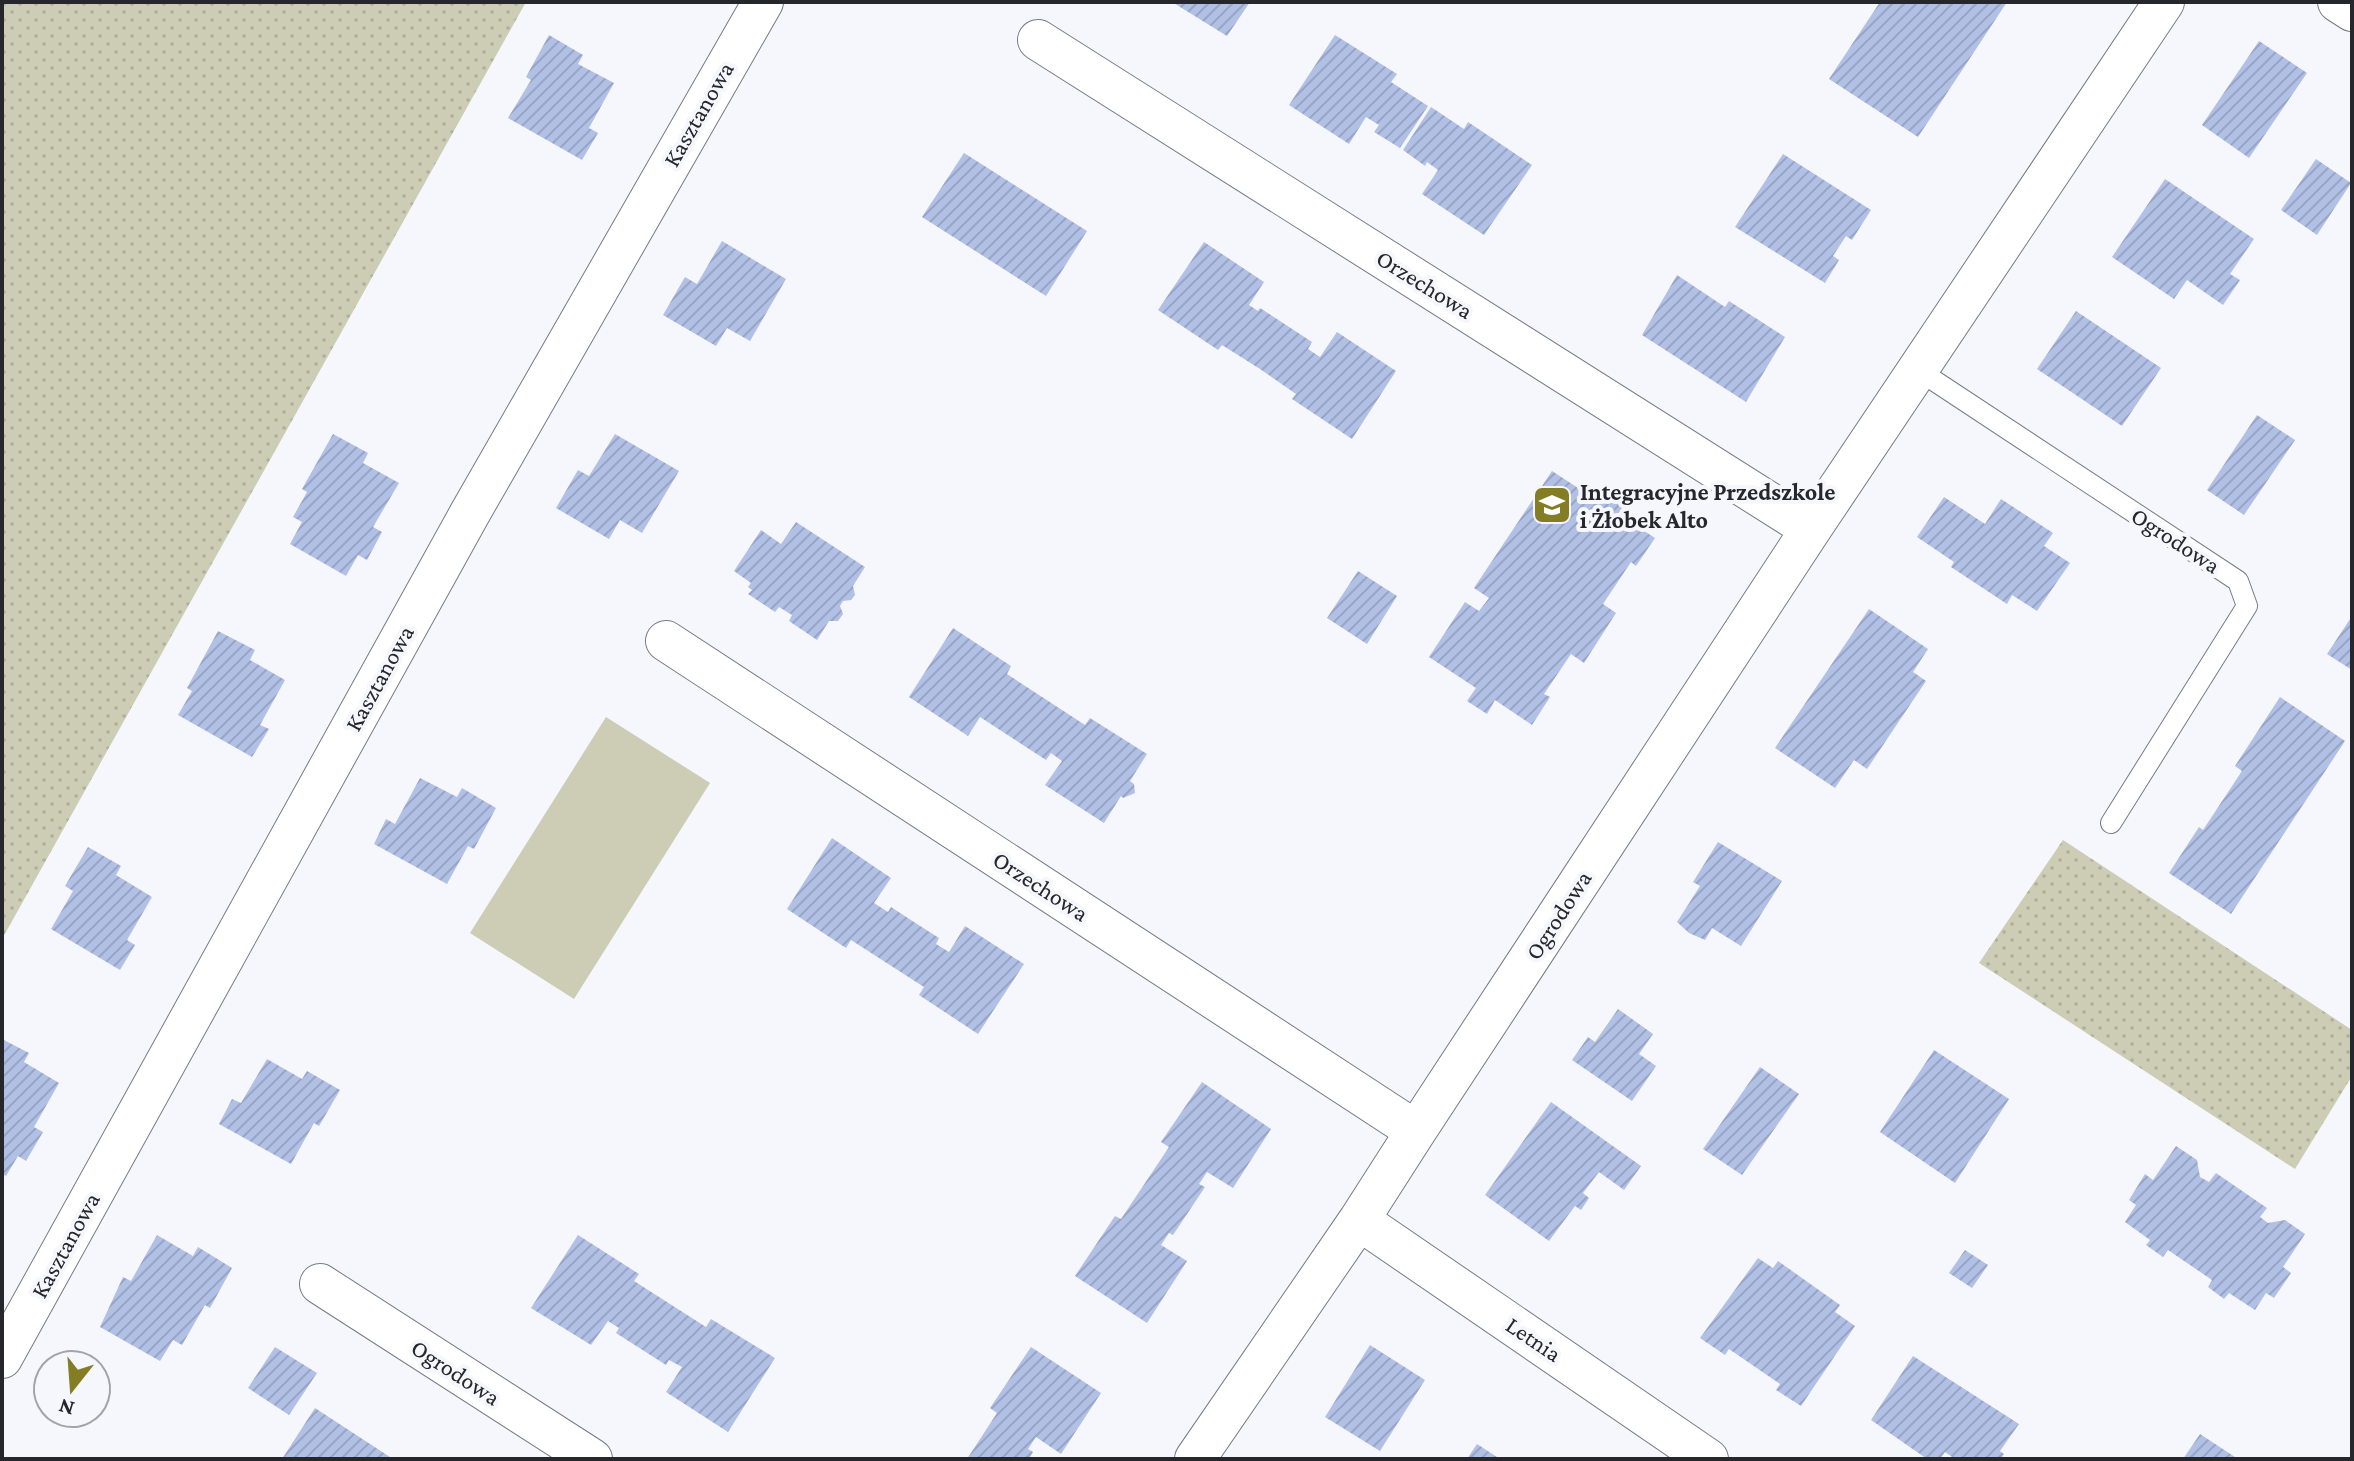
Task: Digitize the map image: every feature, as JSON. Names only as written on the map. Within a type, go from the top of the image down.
[{"type":"street","name":"Kasztanowa","points":[[2,1358],[470,513],[763,2]]},
{"type":"street","name":"Ogrodowa","points":[[1195,1459],[1359,1220],[1811,529],[2164,2]]},
{"type":"street","points":[[2338,2],[2352,11]]},
{"type":"street","name":"Orzechowa","points":[[1038,40],[1811,529]]},
{"type":"street","name":"Orzechowa","points":[[666,641],[1416,1131]]},
{"type":"street","name":"Letnia","points":[[1359,1220],[1708,1459]]},
{"type":"street","name":"Ogrodowa","points":[[320,1284],[592,1459]]},
{"type":"lane","name":"Ogrodowa","points":[[1918,370],[2238,581],[2247,606],[2111,823]]},
{"type":"green space","points":[[2,2],[526,2],[2,939]]},
{"type":"green space","points":[[606,717],[710,783],[574,999],[470,933]]},
{"type":"green space","points":[[2063,840],[2352,1030],[2352,1076],[2295,1169],[1979,963]]},
{"type":"building","points":[[1172,2],[1250,2],[1227,36]]},
{"type":"building","points":[[1880,2],[2007,2],[1918,137],[1829,79]]},
{"type":"building","points":[[549,35],[583,55],[578,64],[614,83],[589,128],[598,133],[582,160],[508,118],[531,80],[526,77]]},
{"type":"building","points":[[1335,35],[1397,74],[1391,82],[1428,106],[1400,148],[1374,132],[1379,125],[1366,117],[1349,144],[1289,105]]},
{"type":"building","points":[[2259,41],[2307,73],[2249,158],[2202,125]]},
{"type":"building","points":[[1431,107],[1464,129],[1468,122],[1532,165],[1484,235],[1422,194],[1438,170],[1427,162],[1425,166],[1403,150]]},
{"type":"building","points":[[964,153],[1087,231],[1046,296],[922,217]]},
{"type":"building","points":[[1783,154],[1871,210],[1852,240],[1846,236],[1833,256],[1839,260],[1825,283],[1735,227]]},
{"type":"building","points":[[2316,159],[2351,183],[2317,235],[2281,210]]},
{"type":"building","points":[[2165,179],[2254,239],[2230,274],[2240,280],[2223,305],[2187,280],[2174,299],[2112,257]]},
{"type":"building","points":[[722,241],[786,279],[750,341],[727,328],[716,346],[663,315],[685,277],[697,284]]},
{"type":"building","points":[[1204,242],[1264,282],[1249,305],[1258,311],[1260,308],[1312,342],[1308,349],[1320,357],[1337,332],[1396,371],[1352,439],[1292,399],[1296,394],[1260,369],[1222,345],[1218,350],[1158,310]]},
{"type":"building","points":[[1677,275],[1725,307],[1729,301],[1785,337],[1746,402],[1642,335]]},
{"type":"building","points":[[2076,311],[2161,368],[2122,426],[2037,369]]},
{"type":"building","points":[[2257,415],[2295,440],[2244,515],[2207,490]]},
{"type":"building","points":[[333,434],[368,453],[363,463],[399,483],[373,527],[382,532],[367,560],[358,555],[346,576],[290,544],[302,522],[293,517],[307,492],[302,489]]},
{"type":"building","points":[[615,434],[679,471],[642,533],[620,520],[609,539],[556,508],[578,470],[589,476]]},
{"type":"building","points":[[1552,471],[1598,501],[1605,490],[1625,504],[1618,514],[1655,538],[1636,566],[1631,562],[1603,604],[1616,613],[1584,663],[1571,654],[1544,694],[1550,697],[1532,725],[1495,700],[1487,714],[1467,701],[1476,688],[1429,657],[1465,602],[1479,611],[1489,598],[1474,588]]},
{"type":"building","points":[[1944,497],[1985,524],[2001,499],[2053,533],[2044,546],[2070,563],[2037,611],[2012,595],[2007,604],[1951,567],[1954,562],[1917,537]]},
{"type":"building","points":[[796,522],[865,567],[853,586],[855,595],[840,606],[843,614],[838,621],[829,621],[817,640],[789,621],[792,615],[779,607],[775,612],[748,594],[752,590],[748,587],[751,583],[734,571],[761,530],[781,544]]},
{"type":"building","points":[[1358,571],[1397,596],[1367,644],[1327,618]]},
{"type":"building","points":[[1869,609],[1928,649],[1913,672],[1926,681],[1867,769],[1854,760],[1835,788],[1775,748]]},
{"type":"building","points":[[2352,616],[2352,670],[2327,654]]},
{"type":"building","points":[[953,628],[1011,666],[1007,674],[1085,725],[1090,718],[1147,754],[1130,781],[1134,784],[1135,793],[1121,796],[1104,823],[1045,785],[1062,761],[1051,753],[1046,760],[980,717],[968,736],[909,697]]},
{"type":"building","points":[[218,631],[255,650],[250,660],[285,680],[260,725],[269,729],[252,757],[178,715],[192,691],[187,688]]},
{"type":"building","points":[[2280,697],[2345,741],[2231,914],[2169,873],[2199,827],[2203,830],[2242,771],[2235,766]]},
{"type":"building","points":[[420,778],[457,797],[462,788],[496,808],[474,849],[468,846],[447,884],[374,844],[386,819],[395,824]]},
{"type":"building","points":[[832,838],[891,878],[874,903],[888,912],[891,907],[939,938],[936,944],[949,952],[965,926],[1024,964],[978,1034],[919,995],[924,987],[851,940],[846,948],[787,909]]},
{"type":"building","points":[[1718,842],[1782,881],[1741,946],[1712,928],[1705,940],[1689,933],[1677,922],[1700,886],[1693,882]]},
{"type":"building","points":[[88,847],[121,866],[116,875],[152,897],[127,940],[135,945],[120,970],[51,929],[73,891],[65,886]]},
{"type":"building","points":[[1618,1009],[1653,1034],[1639,1054],[1656,1066],[1632,1101],[1572,1060],[1588,1037],[1595,1042]]},
{"type":"building","points":[[2,1039],[29,1053],[24,1062],[59,1083],[34,1127],[43,1132],[26,1161],[18,1156],[6,1176],[2,1174]]},
{"type":"building","points":[[1934,1050],[2009,1099],[1955,1183],[1880,1132]]},
{"type":"building","points":[[267,1059],[302,1079],[307,1071],[340,1090],[319,1126],[314,1123],[291,1164],[219,1124],[232,1099],[241,1103]]},
{"type":"building","points":[[1760,1067],[1799,1094],[1742,1175],[1703,1149]]},
{"type":"building","points":[[1202,1082],[1271,1129],[1233,1188],[1207,1172],[1199,1184],[1205,1187],[1173,1235],[1169,1233],[1161,1245],[1187,1261],[1147,1323],[1075,1276],[1115,1216],[1121,1219],[1169,1147],[1161,1142]]},
{"type":"building","points":[[1551,1102],[1641,1166],[1624,1190],[1599,1172],[1583,1193],[1589,1198],[1581,1210],[1575,1206],[1549,1241],[1485,1195]]},
{"type":"building","points":[[2176,1146],[2197,1160],[2200,1177],[2209,1182],[2216,1173],[2267,1208],[2260,1217],[2268,1223],[2285,1220],[2305,1234],[2283,1267],[2291,1273],[2274,1298],[2266,1293],[2255,1310],[2229,1293],[2224,1299],[2208,1287],[2212,1280],[2168,1250],[2163,1257],[2146,1245],[2150,1240],[2125,1222],[2136,1205],[2129,1200],[2145,1174],[2153,1180]]},
{"type":"building","points":[[157,1235],[193,1256],[198,1247],[232,1268],[210,1308],[205,1305],[182,1345],[173,1340],[160,1361],[100,1327],[123,1277],[131,1281]]},
{"type":"building","points":[[578,1235],[639,1274],[634,1281],[706,1327],[711,1319],[775,1358],[728,1432],[666,1392],[682,1367],[669,1360],[666,1365],[616,1333],[619,1328],[608,1321],[591,1345],[531,1308]]},
{"type":"building","points":[[1965,1250],[1988,1265],[1972,1288],[1949,1273]]},
{"type":"building","points":[[1758,1258],[1773,1268],[1778,1261],[1840,1305],[1835,1312],[1855,1326],[1801,1406],[1776,1390],[1780,1384],[1729,1349],[1725,1355],[1700,1338]]},
{"type":"building","points":[[1370,1345],[1425,1380],[1380,1451],[1325,1417]]},
{"type":"building","points":[[275,1347],[317,1373],[289,1415],[248,1388]]},
{"type":"building","points":[[1031,1347],[1101,1393],[1061,1454],[1036,1437],[1028,1449],[1033,1452],[1029,1459],[967,1459],[997,1413],[990,1408]]},
{"type":"building","points":[[1913,1356],[2019,1424],[2000,1451],[2004,1454],[2001,1459],[1955,1459],[1945,1452],[1940,1459],[1927,1459],[1871,1420]]},
{"type":"building","points":[[315,1408],[393,1459],[282,1459]]},
{"type":"building","points":[[2200,1434],[2238,1459],[2183,1459]]},
{"type":"building","points":[[1477,1444],[1500,1459],[1467,1459]]},
{"type":"place","name":"Integracyjne Przedszkole i Żłobek Alto","points":[[1552,505]]}]
